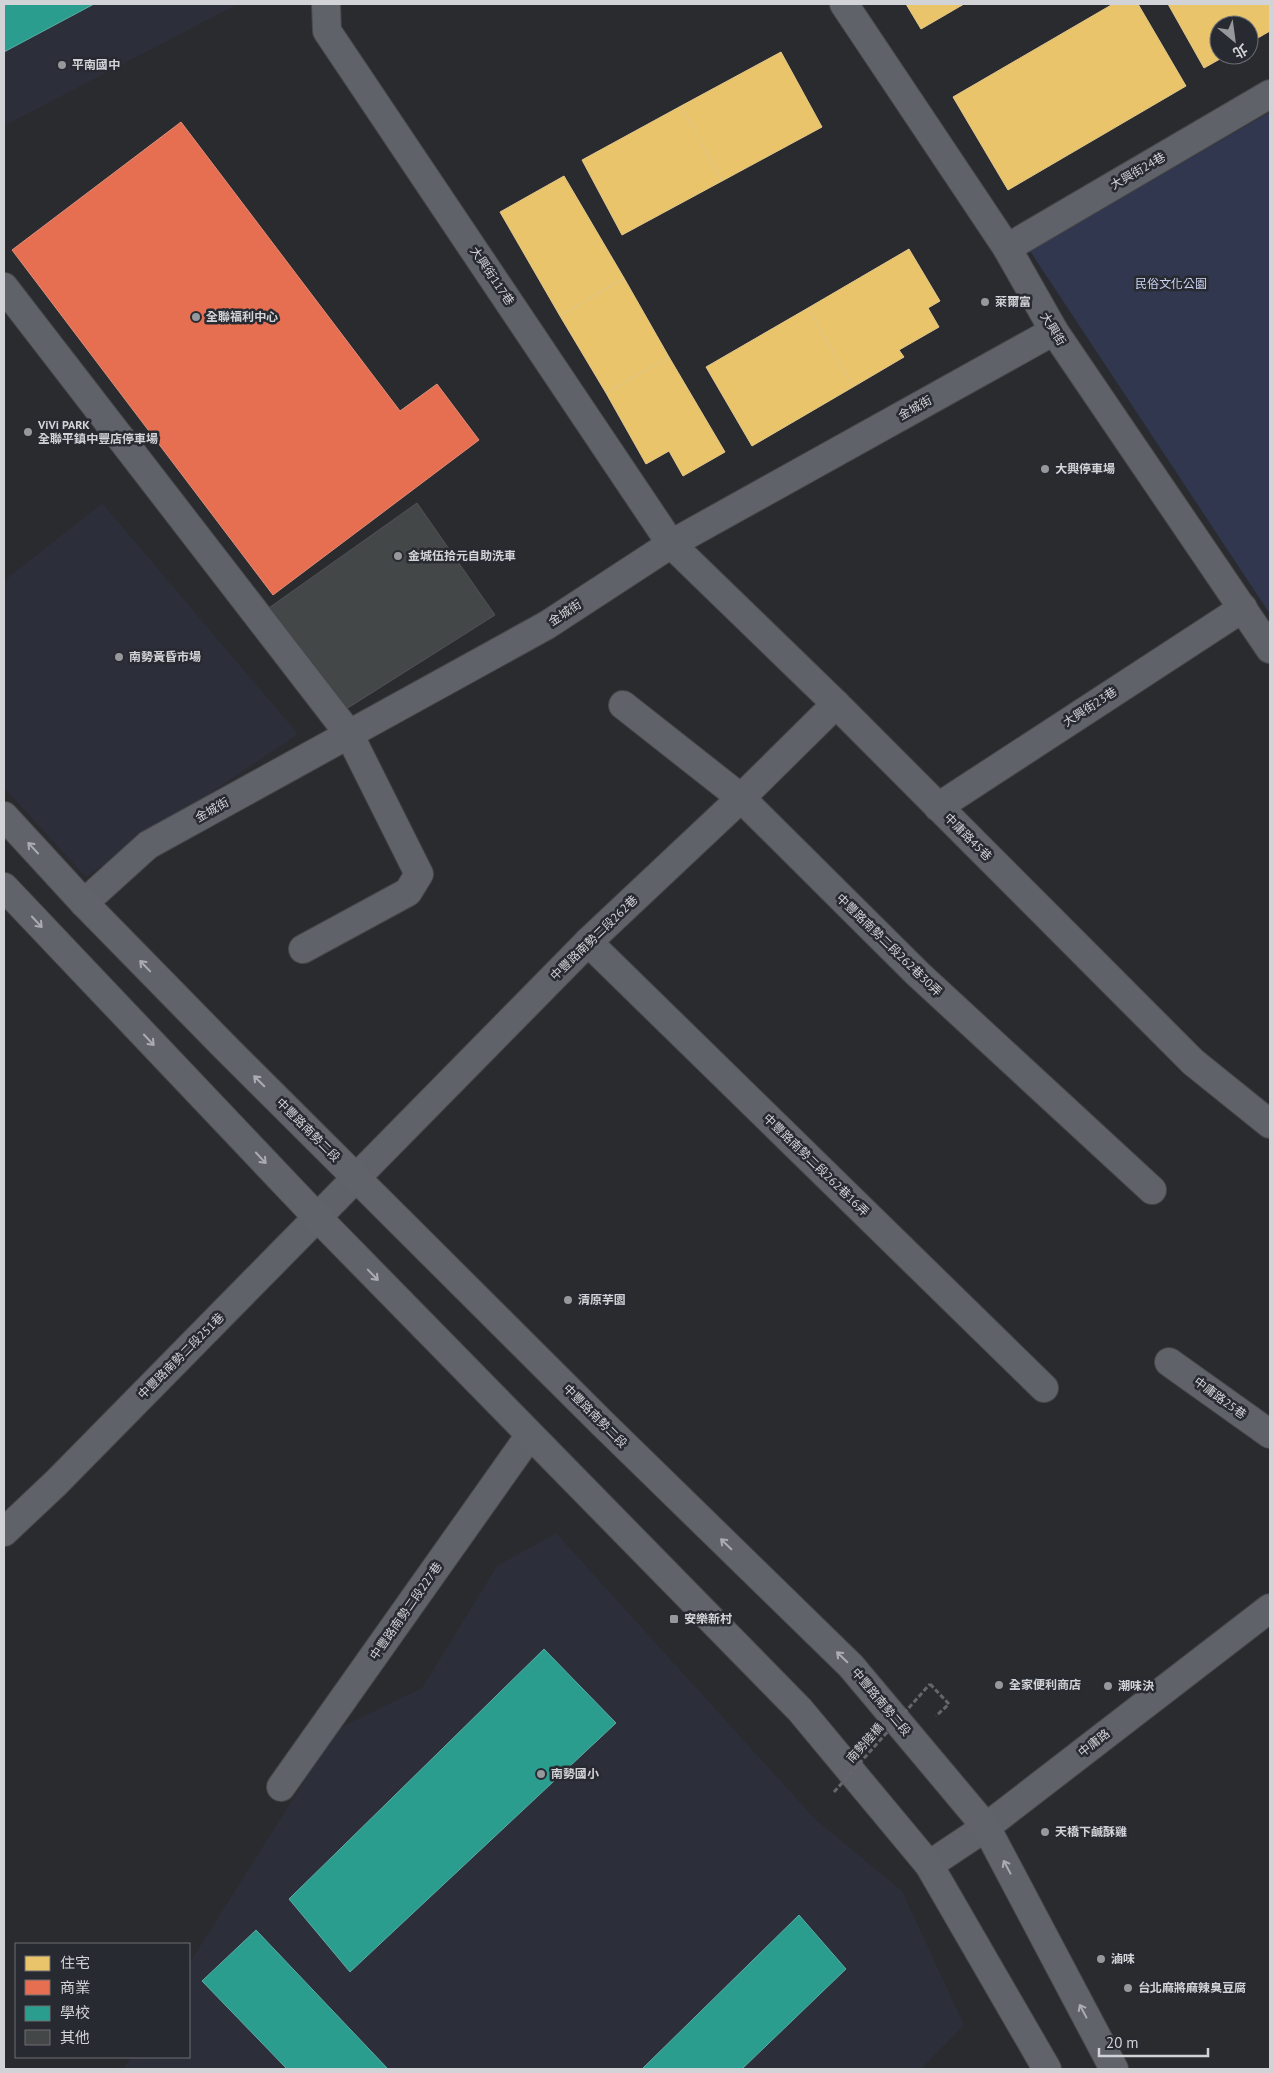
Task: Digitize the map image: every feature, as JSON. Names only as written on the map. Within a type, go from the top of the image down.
[{"type":"main road","name":"中豐路南勢二段","points":[[4,816],[84,902],[223,1045],[601,1422],[851,1666],[986,1827],[1114,2069]]},
{"type":"main road","points":[[4,886],[317,1218],[800,1710],[929,1865],[1047,2069]]},
{"type":"street","name":"大興街117巷","points":[[326,4],[327,31],[671,544]]},
{"type":"street","name":"大興街","points":[[844,4],[1007,248],[1054,331],[1270,649]]},
{"type":"street","name":"大興街24巷","points":[[1007,248],[1270,94]]},
{"type":"street","points":[[4,287],[349,734],[419,874],[408,892],[304,949]]},
{"type":"street","name":"金城街","points":[[84,902],[148,845],[547,625],[671,544],[1054,331]]},
{"type":"street","name":"中庸路45巷","points":[[671,544],[836,704],[1193,1062],[1270,1124]]},
{"type":"street","name":"大興街23巷","points":[[938,806],[1243,608]]},
{"type":"street","name":"中豐路南勢二段262巷","points":[[356,1177],[588,942],[741,798],[836,704]]},
{"type":"street","name":"中豐路南勢二段262巷30弄","points":[[623,705],[741,798],[918,974],[1152,1190]]},
{"type":"street","name":"中豐路南勢二段262巷16弄","points":[[588,942],[1044,1388]]},
{"type":"street","name":"中豐路南勢二段251巷","points":[[4,1532],[56,1483],[356,1177]]},
{"type":"street","name":"中庸路25巷","points":[[1169,1362],[1270,1434]]},
{"type":"street","name":"中豐路南勢二段227巷","points":[[281,1787],[530,1435]]},
{"type":"street","name":"中庸路","points":[[929,1865],[986,1827],[1266,1618],[1270,1589]]},
{"type":"path","name":"南勢陸橋","points":[[834,1792],[930,1684],[949,1704]]},
{"type":"shaded area","name":"平南國中","points":[[4,4],[238,4],[4,126]]},
{"type":"shaded area","name":"南勢黃昏市場","points":[[102,503],[298,734],[86,877],[4,788],[4,581]]},
{"type":"shaded area","name":"南勢國小","points":[[556,1533],[815,1819],[902,1891],[964,2025],[921,2069],[123,2069],[130,2058],[190,2058],[190,1962],[337,1729],[422,1688],[497,1566]]},
{"type":"green space","name":"民俗文化公園","points":[[1270,112],[1270,614],[1030,251]]},
{"type":"building: 住宅","points":[[906,4],[964,4],[921,29]]},
{"type":"building: 住宅","points":[[1113,4],[1138,4],[1186,86],[1008,190],[953,97]]},
{"type":"building: 住宅","points":[[1168,4],[1270,4],[1270,31],[1259,37],[1259,15],[1209,15],[1209,65],[1204,68]]},
{"type":"building: 住宅","points":[[781,52],[822,127],[722,181],[681,106]]},
{"type":"building: 住宅","points":[[681,106],[722,181],[622,235],[582,160]]},
{"type":"building: 住宅","points":[[564,176],[624,278],[560,316],[500,212]]},
{"type":"building: 住宅","points":[[909,249],[940,301],[928,308],[939,327],[899,350],[904,357],[853,387],[808,308]]},
{"type":"building: 住宅","points":[[624,278],[669,357],[606,393],[560,316]]},
{"type":"building: 住宅","points":[[808,308],[853,387],[752,446],[706,367]]},
{"type":"building: 住宅","points":[[669,357],[725,452],[683,476],[669,451],[646,464],[606,393]]},
{"type":"building: 商業","name":"全聯福利中心","points":[[181,122],[400,411],[437,384],[479,440],[273,595],[12,250]]},
{"type":"building: 學校","points":[[4,4],[94,4],[4,52]]},
{"type":"building: 學校","points":[[544,1649],[616,1723],[350,1972],[289,1899]]},
{"type":"building: 學校","points":[[799,1915],[846,1969],[742,2069],[642,2069]]},
{"type":"building: 學校","points":[[256,1930],[388,2069],[287,2069],[202,1981]]},
{"type":"building: 其他","name":"金城伍拾元自助洗車","points":[[417,503],[495,615],[343,711],[266,610]]},
{"type":"place","name":"平南國中","points":[[62,65]]},
{"type":"place","name":"萊爾富","points":[[985,302]]},
{"type":"place","name":"全聯福利中心","points":[[196,317]]},
{"type":"place","name":"ViVi PARK 全聯平鎮中豐店停車場","points":[[28,432]]},
{"type":"place","name":"大興停車場","points":[[1045,469]]},
{"type":"place","name":"金城伍拾元自助洗車","points":[[398,556]]},
{"type":"place","name":"南勢黃昏市場","points":[[119,657]]},
{"type":"place","name":"清原芋園","points":[[568,1300]]},
{"type":"place","name":"安樂新村","points":[[674,1619]]},
{"type":"place","name":"全家便利商店","points":[[999,1685]]},
{"type":"place","name":"潮味決","points":[[1108,1686]]},
{"type":"place","name":"南勢國小","points":[[541,1774]]},
{"type":"place","name":"天橋下鹹酥雞","points":[[1045,1832]]},
{"type":"place","name":"滷味","points":[[1101,1959]]},
{"type":"place","name":"台北麻將麻辣臭豆腐","points":[[1128,1988]]}]
